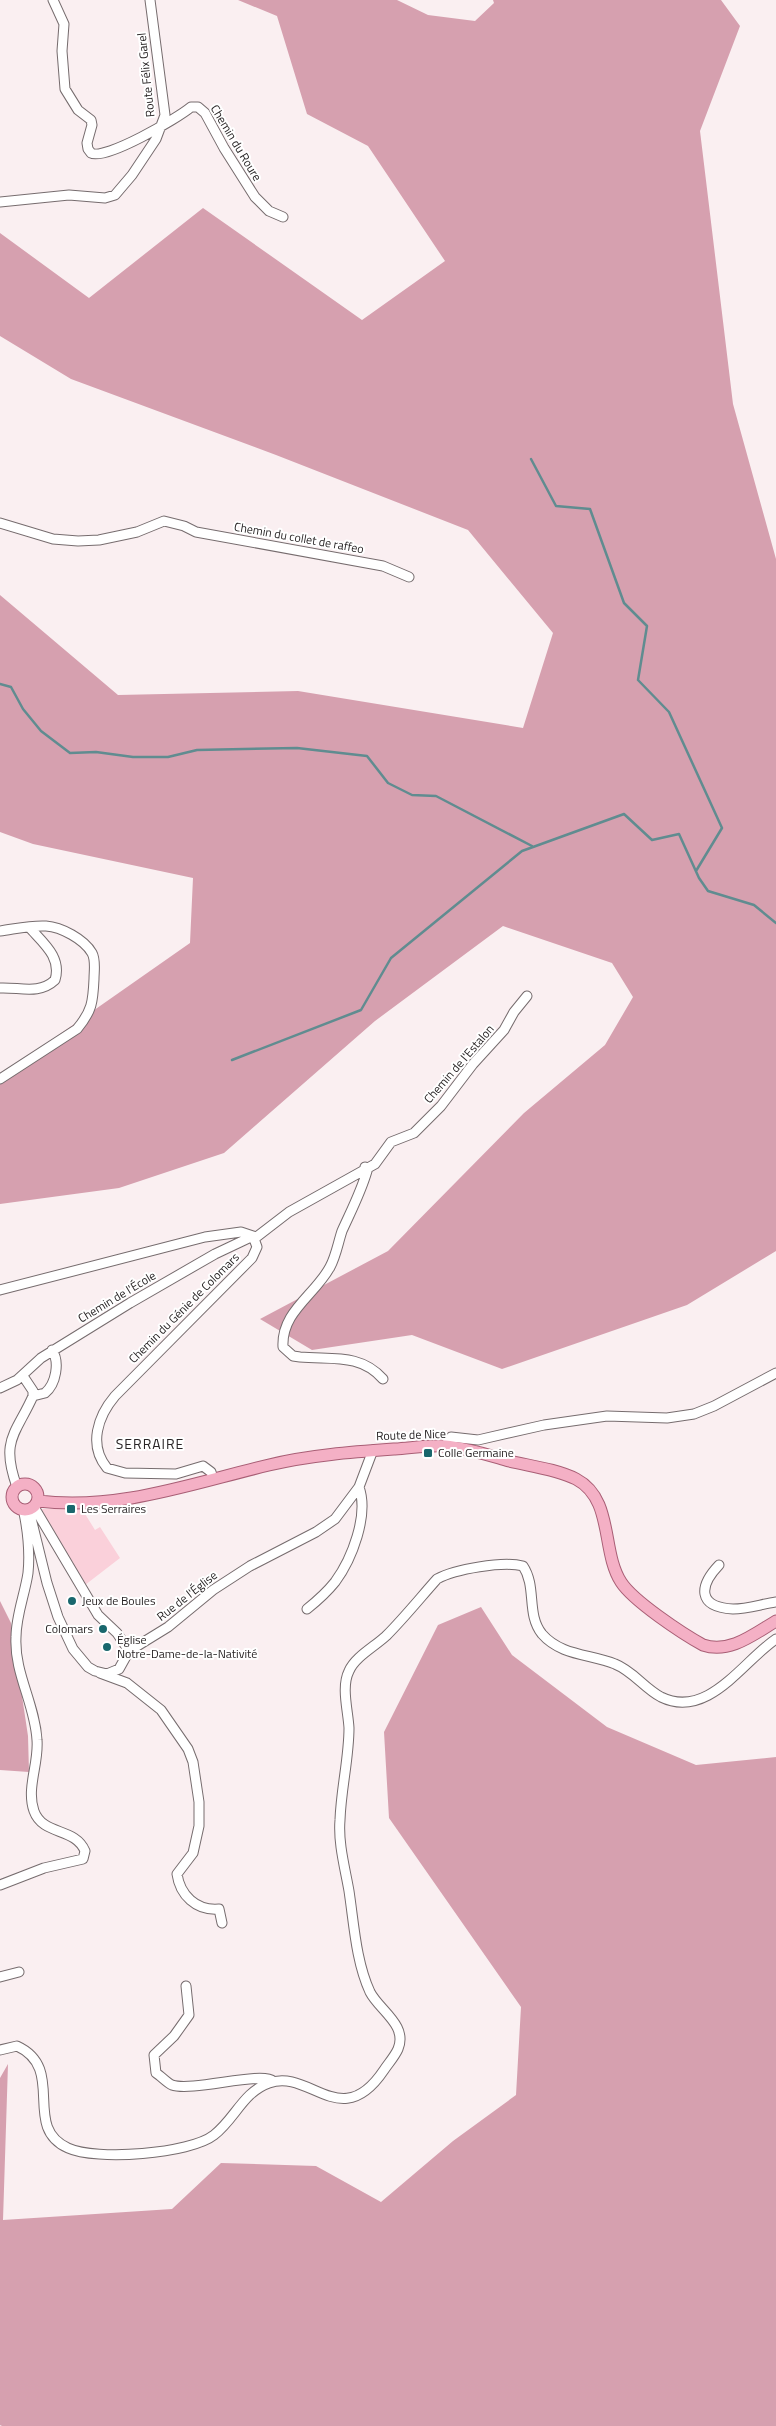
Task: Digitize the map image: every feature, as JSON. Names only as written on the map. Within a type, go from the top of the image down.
[{"type":"main road","name":"Route de Nice","points":[[31,1507],[115,1501],[285,1462],[373,1450],[445,1446],[536,1467],[571,1477],[582,1484],[593,1494],[606,1523],[616,1572],[624,1586],[638,1600],[703,1645],[716,1648],[735,1644],[776,1621]]},
{"type":"main road","points":[[24,1484],[35,1487],[38,1494],[31,1507],[17,1507],[12,1498],[17,1487],[24,1484]]},
{"type":"main road","points":[[0,1498],[12,1498]]},
{"type":"street","name":"Chemin du Roure","points":[[53,0],[64,24],[62,51],[66,89],[78,110],[91,120],[92,125],[88,143],[88,149],[91,153],[95,155],[103,154],[148,134],[191,107],[202,109],[255,197],[269,211],[283,217]]},
{"type":"street","name":"Route Félix Garel","points":[[0,202],[69,196],[111,197],[120,190],[132,175],[156,139],[164,123],[164,106],[150,0]]},
{"type":"street","name":"Chemin du collet de raffeo","points":[[0,523],[53,539],[78,541],[99,540],[137,532],[164,521],[184,526],[196,532],[383,566],[409,577]]},
{"type":"street","points":[[0,930],[55,927],[66,931],[88,947],[94,959],[93,1002],[85,1020],[77,1029],[0,1079]]},
{"type":"street","points":[[0,988],[34,990],[43,988],[55,980],[58,965],[55,956],[29,928]]},
{"type":"street","name":"Chemin de l'Estalon","points":[[254,1238],[289,1212],[365,1167],[375,1164],[391,1142],[414,1133],[441,1106],[461,1078],[504,1030],[514,1012],[527,996]]},
{"type":"street","points":[[365,1167],[367,1171],[364,1183],[342,1231],[332,1263],[287,1322],[282,1336],[283,1347],[293,1356],[355,1360],[377,1373],[382,1379]]},
{"type":"street","name":"Chemin du Génie de Colomars","points":[[0,1290],[205,1237],[241,1232],[254,1238],[257,1247],[252,1258],[115,1396],[104,1411],[97,1431],[98,1451],[106,1468],[115,1471],[176,1474],[203,1466],[212,1472],[213,1480]]},
{"type":"street","name":"Chemin de l'École","points":[[0,1388],[23,1376],[34,1363],[52,1350],[206,1259],[254,1238]]},
{"type":"street","points":[[33,1396],[45,1393],[51,1385],[56,1366],[52,1350]]},
{"type":"street","points":[[445,1446],[447,1440],[453,1437],[478,1440],[544,1425],[598,1418],[666,1418],[694,1414],[714,1406],[776,1373]]},
{"type":"street","points":[[17,1487],[10,1468],[9,1441],[13,1430],[33,1396],[33,1391],[23,1376]]},
{"type":"street","name":"Rue de l'Église","points":[[98,1672],[107,1674],[119,1669],[129,1651],[168,1627],[198,1600],[239,1572],[322,1528],[335,1519],[359,1487],[373,1450]]},
{"type":"street","points":[[307,1609],[335,1581],[350,1554],[362,1509],[362,1494],[359,1487]]},
{"type":"street","points":[[31,1507],[98,1615],[117,1633],[129,1651]]},
{"type":"street","points":[[31,1507],[47,1583],[58,1617],[80,1659],[88,1667],[107,1677],[127,1683],[157,1707],[188,1749],[193,1762],[197,1783],[199,1826],[192,1853],[177,1874],[179,1884],[189,1900],[202,1907],[219,1909],[222,1923]]},
{"type":"street","points":[[0,1885],[44,1868],[83,1859],[85,1851],[75,1837],[42,1823],[34,1811],[31,1786],[37,1760],[36,1724],[18,1665],[16,1636],[28,1564],[31,1507]]},
{"type":"street","points":[[186,1986],[189,2015],[174,2036],[154,2055],[156,2073],[172,2085],[217,2084],[265,2077],[273,2081],[288,2082],[337,2098],[358,2095],[374,2086],[398,2048],[399,2031],[395,2023],[375,2000],[364,1973],[341,1841],[339,1822],[349,1728],[346,1676],[351,1667],[386,1635],[438,1579],[456,1572],[506,1565],[523,1566],[530,1580],[532,1610],[536,1624],[543,1634],[571,1653],[615,1663],[627,1669],[649,1689],[671,1701],[695,1700],[707,1696],[776,1639]]},
{"type":"street","points":[[719,1565],[706,1580],[705,1595],[710,1602],[734,1609],[776,1602]]},
{"type":"street","points":[[0,1977],[19,1972]]},
{"type":"street","points":[[0,2050],[17,2046],[34,2057],[40,2067],[48,2131],[62,2145],[84,2152],[114,2154],[148,2153],[206,2140],[219,2130],[248,2096],[273,2081]]},
{"type":"shaded area","points":[[238,0],[397,0],[428,15],[475,21],[494,3],[493,0],[721,0],[740,26],[700,131],[733,404],[776,559],[776,1251],[687,1305],[502,1369],[412,1335],[312,1350],[260,1319],[388,1251],[524,1113],[605,1045],[633,997],[612,963],[503,926],[375,1021],[224,1153],[119,1188],[0,1204],[0,1076],[190,943],[193,878],[33,844],[0,832],[0,595],[118,695],[298,691],[523,728],[553,633],[468,530],[276,455],[71,379],[0,336],[0,233],[89,298],[203,208],[362,320],[445,261],[368,146],[307,114],[277,16]]},
{"type":"shaded area","points":[[42,1509],[82,1509],[95,1530],[100,1527],[120,1558],[85,1585]]},
{"type":"shaded area","points":[[0,1601],[11,1623],[28,1736],[29,1772],[0,1770]]},
{"type":"shaded area","points":[[481,1607],[512,1655],[607,1727],[696,1765],[776,1757],[776,2426],[0,2425],[0,2078],[8,2064],[3,2220],[172,2209],[221,2163],[316,2166],[381,2202],[453,2141],[516,2095],[521,2007],[389,1818],[384,1732],[438,1625]]},
{"type":"waterway","points":[[531,459],[556,506],[590,509],[624,603],[647,626],[638,680],[669,712],[722,828],[696,871]]},
{"type":"waterway","points":[[0,684],[11,687],[23,709],[41,731],[70,753],[96,752],[133,757],[168,757],[197,750],[297,748],[367,756],[388,783],[412,795],[436,796],[532,846]]},
{"type":"waterway","points":[[232,1060],[361,1010],[391,958],[522,851],[624,814],[652,840],[679,834],[699,878],[708,891],[754,905],[776,923]]},
{"type":"place","name":"Colle Germaine","points":[[428,1453]]},
{"type":"place","name":"Les Serraires","points":[[71,1509]]},
{"type":"place","name":"Jeux de Boules","points":[[72,1601]]},
{"type":"place","name":"Colomars","points":[[103,1629]]},
{"type":"place","name":"Église Notre-Dame-de-la-Nativité","points":[[107,1647]]},
{"type":"district","name":"SERRAIRE","points":[[150,1444]]}]
